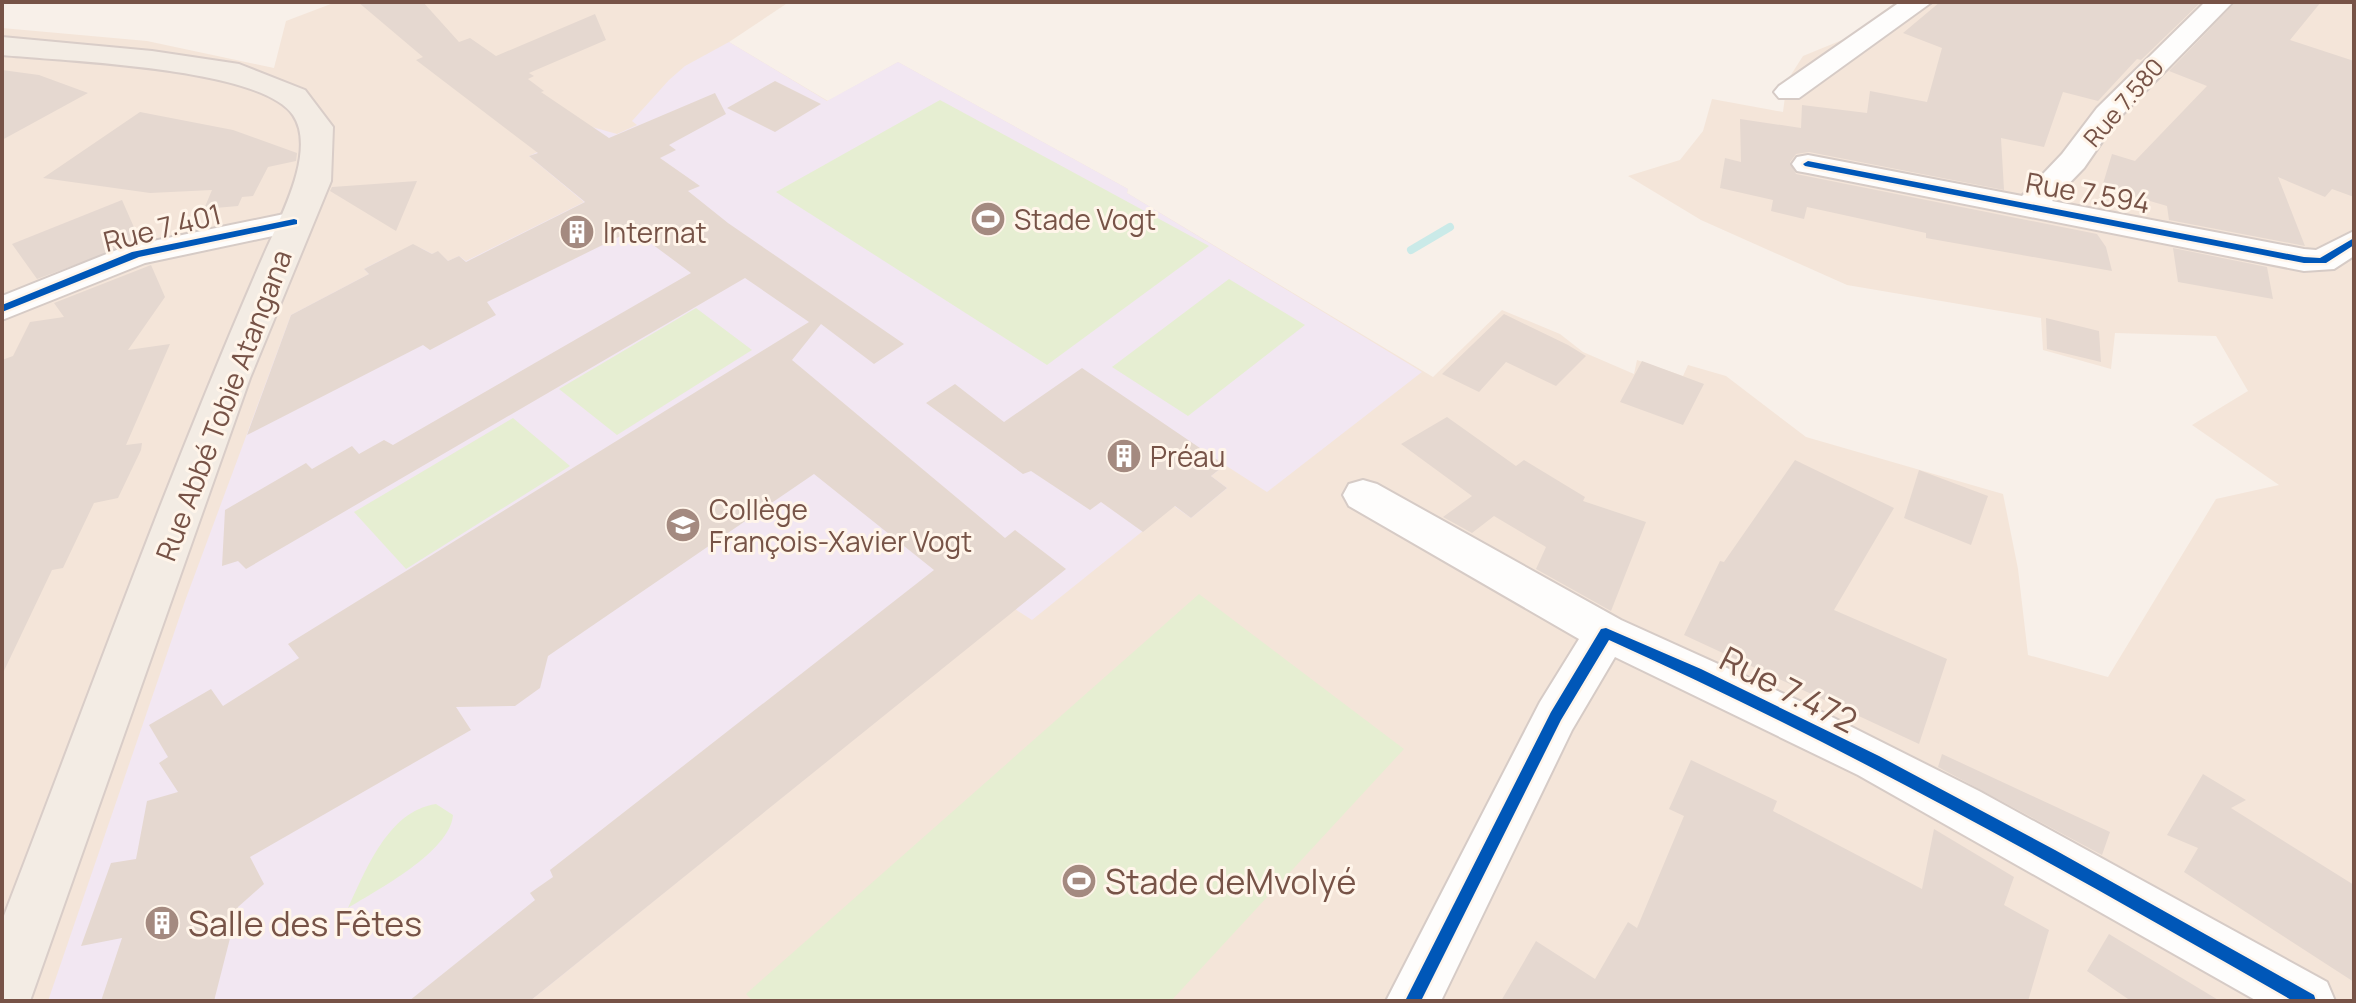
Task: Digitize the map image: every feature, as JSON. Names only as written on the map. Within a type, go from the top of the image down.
[{"type":"main road","name":"Rue Abbé Tobie Atangana","points":[[2,46],[199,66],[253,78],[294,97],[306,109],[316,127],[314,181],[230,378],[2,998]]},
{"type":"street","points":[[1789,92],[1875,29],[1919,2]]},
{"type":"street","name":"Rue 7.580","points":[[2030,206],[2073,161],[2107,114],[2212,4]]},
{"type":"street","name":"Rue 7.594","points":[[1808,164],[2304,260],[2322,261],[2354,241]]},
{"type":"street","name":"Rue 7.401","points":[[2,309],[124,257],[294,222]]},
{"type":"street","name":"Rue 7.472","points":[[1363,495],[1606,633],[1727,688],[2041,849],[2308,1001]]},
{"type":"street","points":[[1413,1001],[1556,716],[1606,633]]},
{"type":"shaded area","points":[[336,2],[789,2],[729,42],[828,101],[898,62],[1128,189],[1127,193],[1433,377],[1502,310],[1560,334],[1583,352],[1634,374],[1637,360],[1683,376],[1688,365],[1726,376],[1806,437],[2003,494],[2018,569],[2028,655],[2108,677],[2216,499],[2279,485],[2192,425],[2248,391],[2216,336],[2115,333],[2111,369],[2043,350],[2041,318],[1847,285],[1701,220],[1628,176],[1680,160],[1703,131],[1712,99],[1783,112],[1787,81],[1803,56],[1847,38],[1896,2],[2354,2],[2354,1001],[2,1001],[2,28],[147,41],[274,68],[286,21]]},
{"type":"shaded area","name":"Collège François-Xavier Vogt","points":[[729,42],[827,101],[898,62],[1128,189],[1127,193],[1422,372],[1267,492],[1225,465],[1211,476],[1227,488],[1191,518],[1174,506],[1032,620],[1015,609],[530,1001],[48,1001],[185,601],[291,315],[369,274],[364,269],[387,257],[397,260],[421,248],[432,254],[438,252],[448,261],[459,256],[466,261],[584,202],[529,156],[592,127],[617,134],[637,125],[632,121],[669,80],[685,66]]},
{"type":"green space","name":"Stade Vogt","points":[[940,100],[1209,246],[1047,365],[776,192]]},
{"type":"green space","points":[[1229,279],[1305,325],[1188,416],[1112,367]]},
{"type":"green space","points":[[696,308],[752,350],[617,435],[559,389]]},
{"type":"green space","points":[[513,418],[570,466],[406,569],[354,512]]},
{"type":"green space","name":"Stade deMvolyé","points":[[1199,594],[1404,749],[1171,1001],[753,1001],[746,994]]},
{"type":"green space","points":[[436,804],[453,815],[449,829],[439,843],[410,869],[348,908],[371,860],[392,830],[419,809]]},
{"type":"building","points":[[358,2],[423,2],[459,42],[470,38],[496,56],[595,14],[606,40],[529,73],[534,76],[528,79],[544,91],[541,92],[609,138],[715,93],[726,114],[669,145],[676,150],[660,158],[700,186],[688,191],[728,223],[904,344],[874,364],[821,324],[792,360],[1005,538],[1015,530],[1066,569],[530,1001],[409,1001],[535,900],[530,893],[553,877],[550,870],[934,570],[814,474],[548,656],[540,688],[515,706],[456,707],[471,730],[250,857],[264,884],[238,907],[214,1001],[101,1001],[122,938],[81,946],[111,863],[136,859],[147,801],[178,792],[159,763],[168,757],[149,725],[211,689],[223,706],[299,658],[288,644],[809,322],[745,278],[246,569],[238,561],[222,566],[225,510],[306,463],[312,469],[352,446],[359,454],[384,440],[393,445],[691,273],[633,230],[487,302],[496,315],[430,350],[423,345],[247,435],[291,315],[369,274],[364,269],[413,244],[432,254],[438,251],[448,261],[459,256],[466,262],[585,202],[529,156],[538,153],[416,60],[423,57]]},
{"type":"building","points":[[1940,2],[2201,2],[2141,60],[2137,59],[2098,101],[2063,92],[2044,147],[2001,138],[2004,190],[1809,152],[1796,154],[1790,162],[1796,174],[2097,234],[2106,247],[2112,271],[1926,238],[1926,233],[1807,207],[1804,219],[1771,211],[1773,200],[1720,188],[1725,158],[1741,162],[1740,119],[1801,128],[1802,105],[1867,113],[1870,91],[1927,102],[1942,48],[1903,33]]},
{"type":"building","points":[[2236,2],[2321,2],[2290,40],[2354,61],[2354,197],[2332,189],[2325,197],[2278,177],[2305,246],[2169,220],[2167,206],[2102,187],[2112,154],[2135,161],[2207,86],[2169,71]]},
{"type":"building","points":[[2,70],[39,75],[88,93],[2,140]]},
{"type":"building","points":[[775,81],[821,104],[775,132],[727,108]]},
{"type":"building","points":[[140,112],[233,130],[297,153],[296,161],[268,167],[253,196],[242,197],[238,206],[204,209],[212,190],[150,193],[43,178]]},
{"type":"building","points":[[417,181],[396,231],[330,191],[332,187]]},
{"type":"building","points":[[122,200],[140,241],[37,279],[12,244]]},
{"type":"building","points":[[2173,248],[2267,267],[2273,299],[2178,282]]},
{"type":"building","points":[[151,265],[165,297],[128,350],[170,344],[126,445],[142,443],[141,450],[118,498],[94,503],[63,568],[52,570],[2,675],[2,360],[13,356],[30,322],[64,317],[54,303]]},
{"type":"building","points":[[1504,314],[1586,356],[1556,386],[1506,362],[1479,392],[1442,374]]},
{"type":"building","points":[[2046,318],[2099,331],[2101,362],[2047,349]]},
{"type":"building","points":[[1642,361],[1704,384],[1683,425],[1620,402]]},
{"type":"building","name":"Préau","points":[[1082,368],[1225,465],[1211,476],[1227,488],[1191,518],[1175,506],[1143,532],[1101,502],[1090,510],[1031,471],[1023,474],[926,403],[955,384],[1004,422]]},
{"type":"building","points":[[1447,417],[1516,466],[1524,460],[1585,497],[1583,501],[1646,522],[1611,611],[1536,569],[1546,547],[1494,516],[1472,533],[1443,517],[1472,496],[1401,444]]},
{"type":"building","points":[[1795,460],[1894,508],[1834,610],[1947,659],[1919,744],[1684,635],[1720,561],[1724,562]]},
{"type":"building","points":[[1919,470],[1988,496],[1971,545],[1904,518]]},
{"type":"building","points":[[1942,754],[2110,832],[2102,855],[1938,767]]},
{"type":"building","points":[[1691,760],[1777,801],[1773,811],[1922,889],[1934,829],[2014,877],[2004,905],[2049,930],[2028,1001],[1501,1001],[1536,941],[1595,979],[1628,922],[1637,928],[1684,816],[1669,809]]},
{"type":"building","points":[[2203,774],[2246,800],[2231,808],[2354,885],[2354,982],[2184,872],[2198,848],[2167,835]]},
{"type":"building","points":[[2109,934],[2220,1001],[2131,1001],[2087,971]]},
{"type":"waterway","points":[[1411,250],[1450,227]]},
{"type":"cycle path","points":[[1808,164],[2304,260],[2322,261],[2354,241]]},
{"type":"cycle path","points":[[2,309],[136,254],[294,222]]},
{"type":"cycle path","points":[[1413,1001],[1556,716],[1606,633],[1697,673],[1875,761],[2049,854],[2308,1001]]},
{"type":"place","name":"Stade Vogt","points":[[988,219]]},
{"type":"place","name":"Internat","points":[[577,232]]},
{"type":"place","name":"Préau","points":[[1124,456]]},
{"type":"place","name":"Collège François-Xavier Vogt","points":[[683,525]]},
{"type":"place","name":"Stade deMvolyé","points":[[1079,881]]},
{"type":"place","name":"Salle des Fêtes","points":[[162,923]]}]
